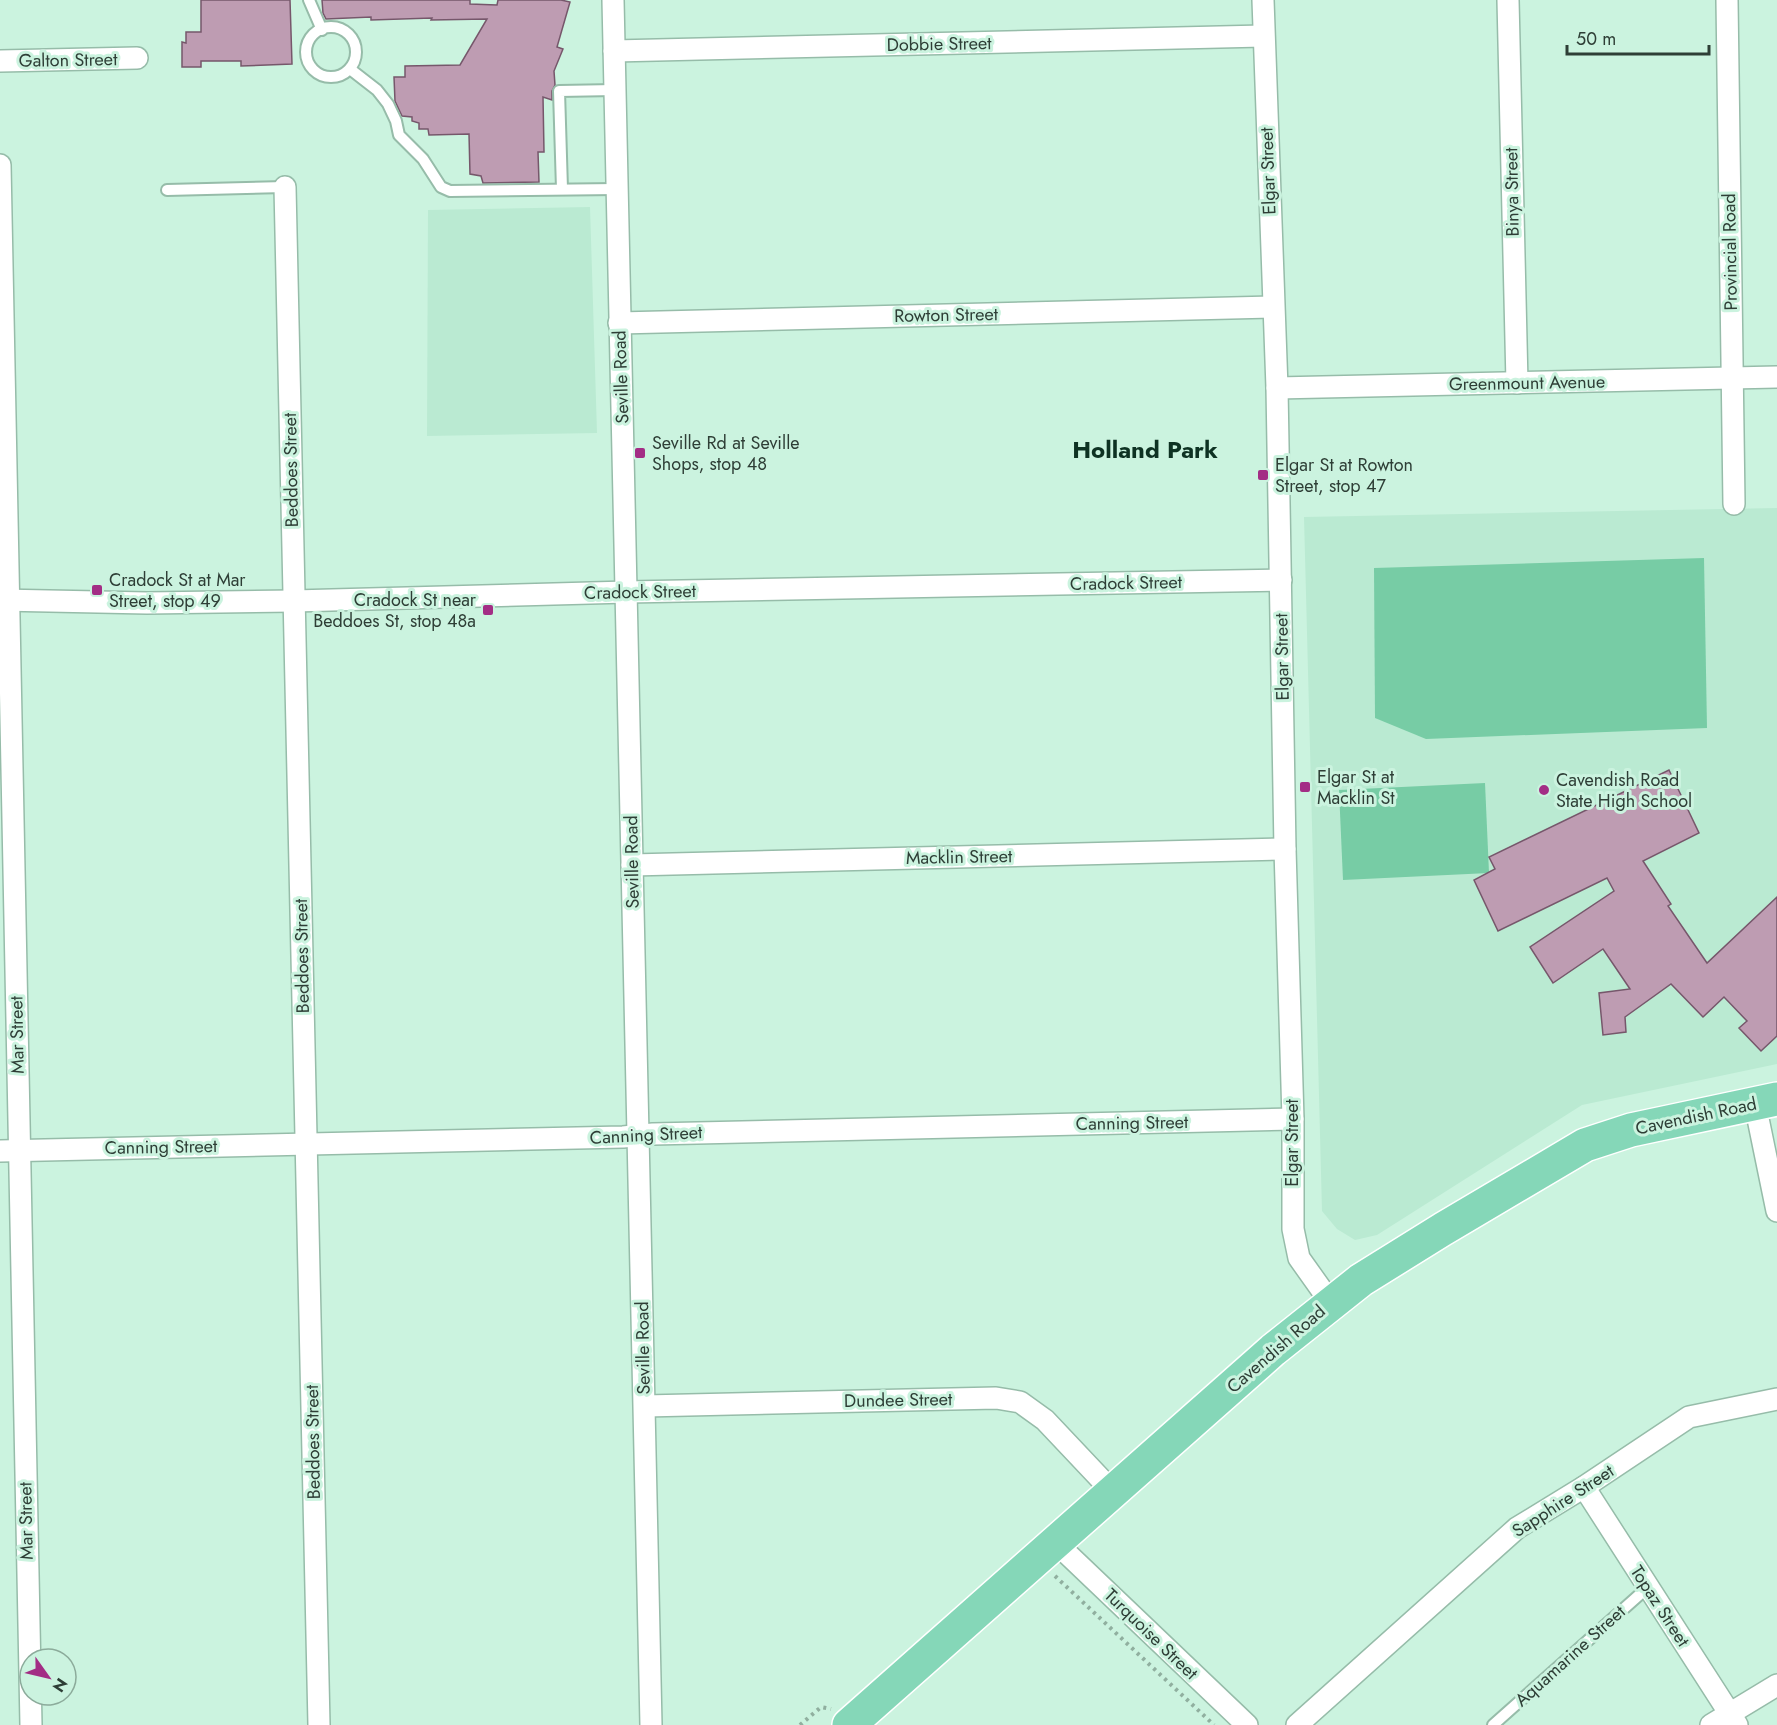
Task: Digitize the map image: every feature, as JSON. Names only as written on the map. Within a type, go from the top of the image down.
[{"type":"main road","name":"Cavendish Road","points":[[849,1725],[1273,1350],[1331,1303],[1395,1257],[1585,1145],[1631,1130],[1766,1102]]},
{"type":"street","name":"Seville Road","points":[[613,0],[651,1725]]},
{"type":"street","name":"Elgar Street","points":[[1263,0],[1277,388],[1294,1239],[1299,1258],[1331,1303]]},
{"type":"street","name":"Binya Street","points":[[1508,0],[1517,383]]},
{"type":"street","name":"Provincial Road","points":[[1727,0],[1734,504]]},
{"type":"street","name":"Dobbie Street","points":[[614,51],[1263,36]]},
{"type":"street","name":"Galton Street","points":[[0,61],[137,58]]},
{"type":"street","name":"Mar Street","points":[[0,165],[9,1151],[31,1725]]},
{"type":"street","name":"Beddoes Street","points":[[285,187],[319,1725]]},
{"type":"street","name":"Rowton Street","points":[[620,323],[1273,307]]},
{"type":"street","name":"Greenmount Avenue","points":[[1277,388],[1777,376]]},
{"type":"street","name":"Cradock Street","points":[[4,600],[147,603],[294,602],[627,592],[1281,580]]},
{"type":"street","name":"Macklin Street","points":[[632,866],[1285,849]]},
{"type":"street","points":[[1766,1102],[1777,1211]]},
{"type":"street","name":"Canning Street","points":[[9,1151],[1293,1119]]},
{"type":"street","name":"Dundee Street","points":[[645,1406],[996,1398],[1020,1402],[1046,1420],[1113,1492]]},
{"type":"street","name":"Sapphire Street","points":[[1297,1725],[1517,1528],[1584,1487],[1689,1417],[1777,1400]]},
{"type":"street","name":"Topaz Street","points":[[1584,1487],[1733,1719]]},
{"type":"street","name":"Turquoise Street","points":[[1056,1543],[1247,1725]]},
{"type":"street","points":[[1711,1725],[1733,1719],[1777,1685]]},
{"type":"lane","points":[[309,0],[321,30]]},
{"type":"lane","points":[[335,28],[342,30],[354,41],[356,56],[350,69],[342,75],[325,76],[311,67],[307,59],[308,42],[321,30],[335,28]]},
{"type":"lane","points":[[350,69],[377,90],[388,104],[396,121],[399,135],[423,159],[441,187],[450,191],[617,189]]},
{"type":"lane","points":[[562,189],[559,91],[615,90]]},
{"type":"lane","points":[[167,190],[285,187]]},
{"type":"lane","name":"Aquamarine Street","points":[[1493,1725],[1647,1588]]},
{"type":"path","points":[[1047,1583],[1056,1575],[1214,1725]]},
{"type":"shaded area","points":[[590,207],[597,433],[427,436],[428,210]]},
{"type":"shaded area","name":"Cavendish Road State High School","points":[[1777,508],[1777,1064],[1582,1105],[1377,1235],[1355,1240],[1337,1229],[1322,1211],[1304,517]]},
{"type":"green space","points":[[1704,558],[1707,728],[1426,739],[1375,718],[1374,568]]},
{"type":"green space","points":[[1485,783],[1489,873],[1343,880],[1339,790]]},
{"type":"building","points":[[201,0],[290,0],[292,64],[241,66],[241,61],[201,61],[201,67],[182,67],[182,42],[186,43],[186,32],[201,32]]},
{"type":"building","points":[[322,0],[470,0],[470,4],[497,5],[498,0],[570,2],[557,47],[563,49],[554,71],[555,85],[552,100],[543,97],[544,152],[538,152],[539,182],[483,183],[481,176],[470,174],[469,134],[429,135],[428,129],[419,129],[419,123],[412,121],[412,117],[402,116],[395,101],[394,77],[405,77],[405,66],[460,65],[487,19],[371,20],[371,17],[326,19]]},
{"type":"building","points":[[1669,770],[1699,833],[1643,861],[1671,904],[1668,906],[1707,963],[1777,897],[1777,1036],[1761,1051],[1739,1028],[1747,1021],[1724,997],[1703,1017],[1671,984],[1625,1017],[1626,1032],[1603,1035],[1599,993],[1630,989],[1603,949],[1553,983],[1530,947],[1614,891],[1607,878],[1498,931],[1474,880],[1495,869],[1489,857]]},
{"type":"place","name":"Seville Rd at Seville Shops, stop 48","points":[[640,453]]},
{"type":"place","name":"Elgar St at Rowton Street, stop 47","points":[[1263,475]]},
{"type":"place","name":"Cradock St at Mar Street, stop 49","points":[[97,590]]},
{"type":"place","name":"Cradock St near Beddoes St, stop 48a","points":[[488,610]]},
{"type":"place","name":"Elgar St at Macklin St","points":[[1305,787]]},
{"type":"place","name":"Cavendish Road State High School","points":[[1544,790]]},
{"type":"district","name":"Holland Park","points":[[1145,450]]}]
